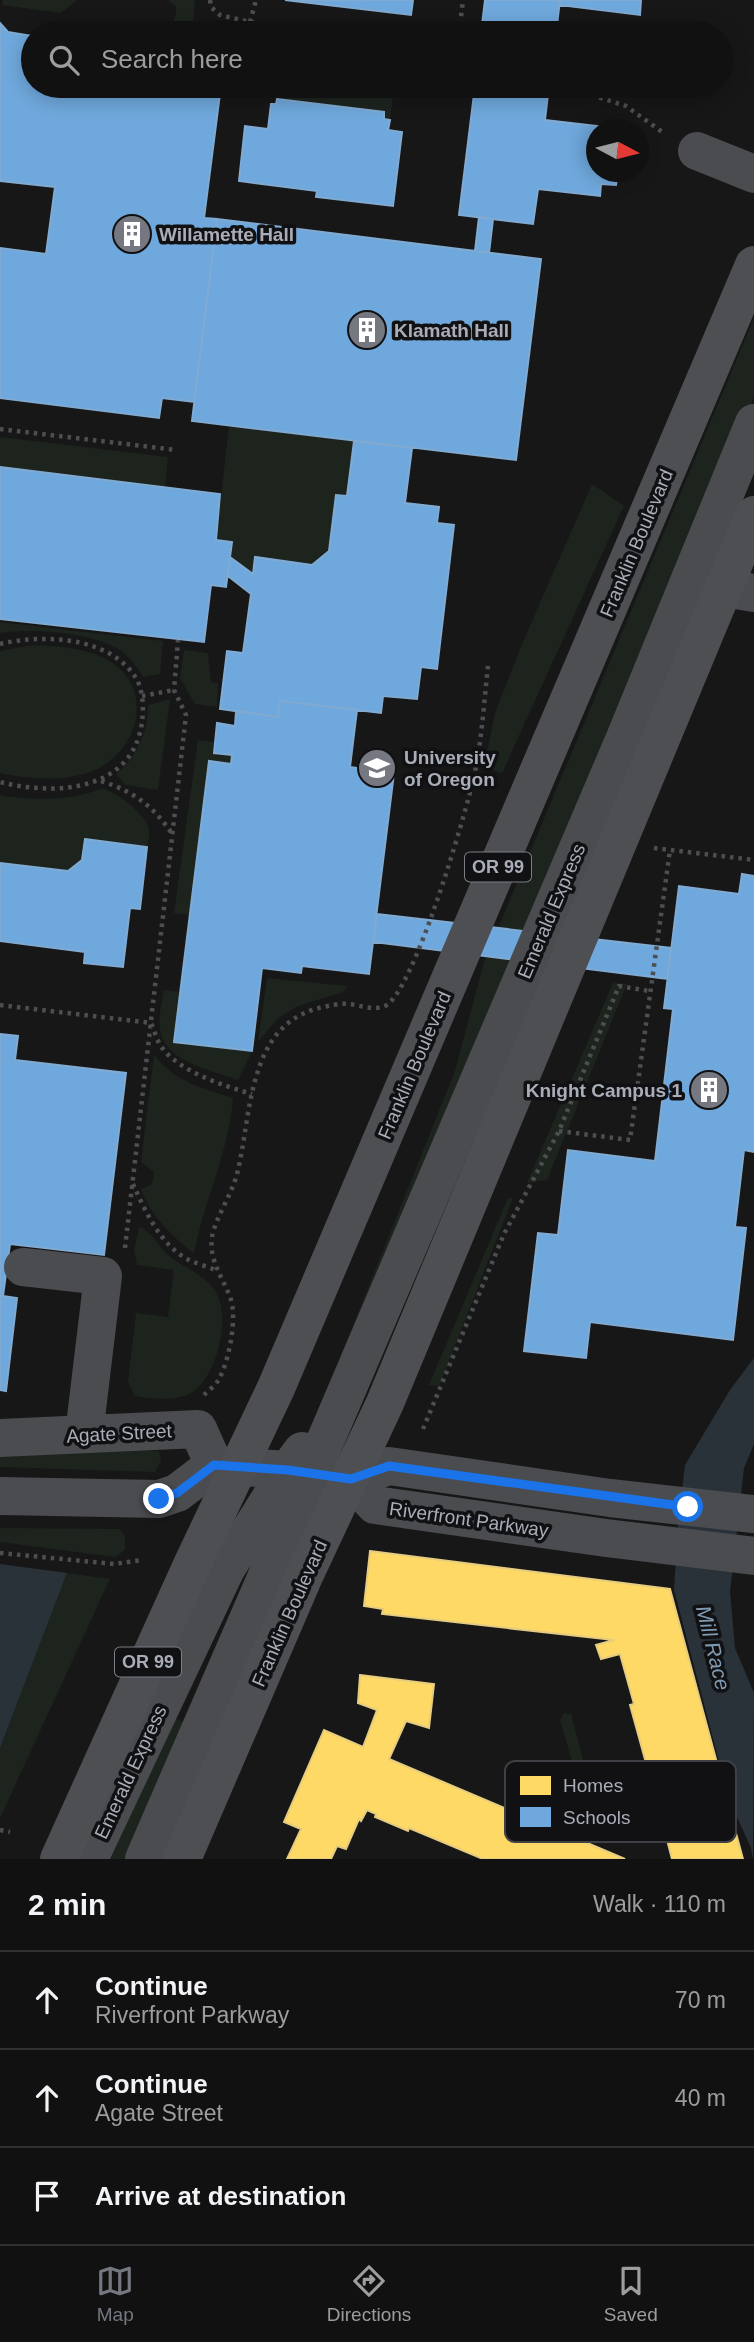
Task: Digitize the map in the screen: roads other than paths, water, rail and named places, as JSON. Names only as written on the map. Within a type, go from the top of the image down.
[{"type":"main road","name":"Franklin Boulevard","points":[[59,1859],[192,1565],[227,1466],[287,1362],[754,265]]},
{"type":"main road","name":"Franklin Boulevard","points":[[183,1859],[304,1576],[351,1479],[739,591],[754,515]]},
{"type":"street","points":[[697,150],[754,174]]},
{"type":"street","name":"Emerald Express","points":[[89,1859],[226,1569],[300,1471],[344,1397],[625,738],[754,423]]},
{"type":"street","points":[[23,1267],[103,1276],[84,1434]]},
{"type":"street","name":"Agate Street","points":[[0,1438],[198,1429],[227,1466]]},
{"type":"street","points":[[0,1496],[159,1499],[177,1493],[227,1466],[300,1471],[351,1479],[389,1466],[752,1514]]},
{"type":"street","name":"Emerald Express","points":[[144,1859],[300,1471]]},
{"type":"street","name":"Riverfront Parkway","points":[[351,1479],[375,1505],[750,1556]]},
{"type":"water","name":"Mill Race","points":[[754,1358],[754,1444],[744,1468],[730,1592],[735,1648],[754,1693],[753,1859],[736,1815],[736,1761],[719,1761],[674,1590],[685,1465],[730,1390]]},
{"type":"water","points":[[0,1564],[67,1573],[0,1748]]},
{"type":"place","name":"Willamette Hall","points":[[132,234]]},
{"type":"place","name":"Klamath Hall","points":[[367,330]]},
{"type":"place","name":"University of Oregon","points":[[377,768]]},
{"type":"place","name":"Knight Campus 1","points":[[709,1090]]}]
